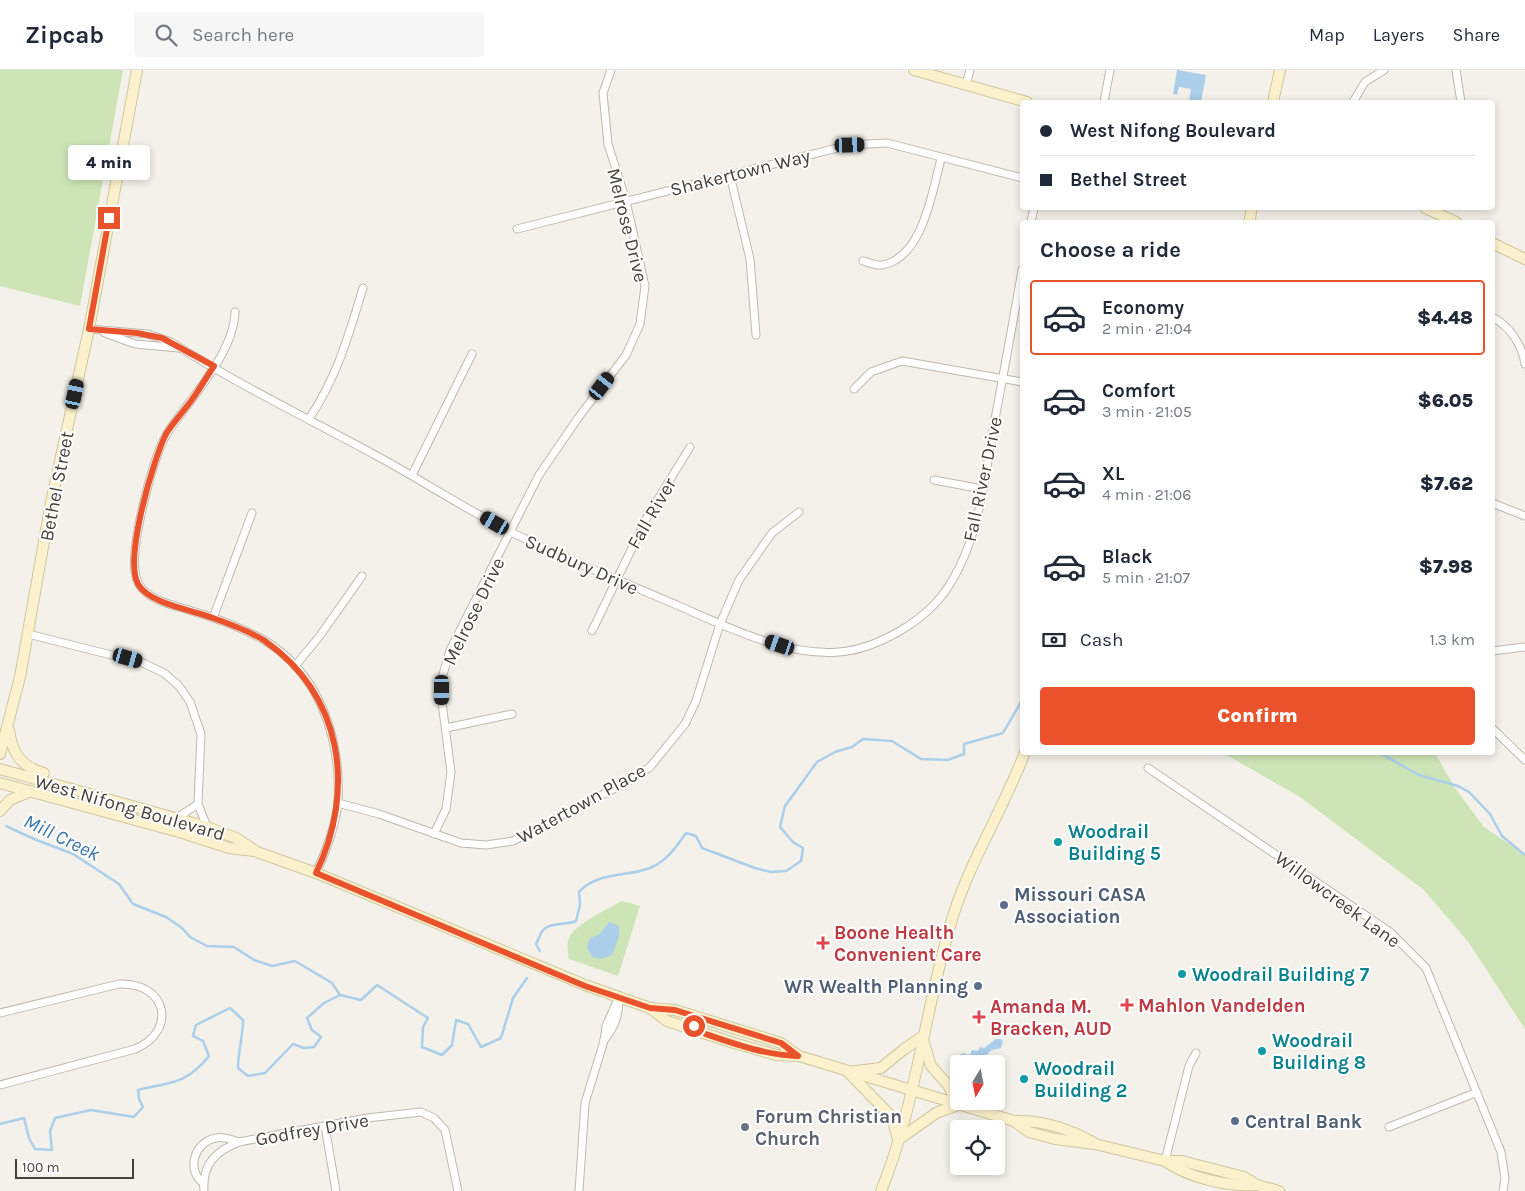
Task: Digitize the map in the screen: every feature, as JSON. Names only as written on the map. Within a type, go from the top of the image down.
[{"type":"main road","name":"Bethel Street","points":[[0,754],[20,677],[51,502],[89,329],[137,70]]},
{"type":"main road","points":[[914,70],[1020,100]]},
{"type":"main road","points":[[1273,100],[1280,70]]},
{"type":"main road","points":[[1433,210],[1452,220]]},
{"type":"main road","points":[[1495,244],[1525,259]]},
{"type":"main road","points":[[0,732],[8,724]]},
{"type":"main road","points":[[8,724],[11,748],[20,761],[33,770],[81,784],[90,792]]},
{"type":"main road","points":[[881,1191],[911,1092],[922,1037],[954,914],[972,866],[1024,755]]},
{"type":"main road","name":"West Nifong Boulevard","points":[[0,769],[90,792],[207,827],[236,838],[257,852]]},
{"type":"main road","name":"West Nifong Boulevard","points":[[0,782],[179,832],[229,848],[257,852],[316,873],[549,971],[650,1008],[675,1010],[781,1043],[798,1056]]},
{"type":"main road","points":[[0,811],[10,800],[31,791]]},
{"type":"main road","name":"West Nifong Boulevard","points":[[650,1008],[667,1021],[691,1029],[776,1055],[798,1056],[950,1103]]},
{"type":"main road","points":[[691,1029],[697,1025],[723,1032],[739,1030]]},
{"type":"main road","points":[[848,1072],[881,1068],[922,1037]]},
{"type":"main road","points":[[922,1037],[930,1066],[950,1089]]},
{"type":"main road","points":[[848,1072],[876,1098],[892,1117],[898,1140]]},
{"type":"main road","points":[[898,1140],[936,1113],[950,1108]]},
{"type":"main road","name":"West Nifong Boulevard","points":[[976,1110],[1014,1121],[1029,1132],[1055,1139],[1095,1144],[1164,1161],[1178,1170],[1240,1186],[1279,1191]]},
{"type":"street","name":"Melrose Drive","points":[[434,834],[446,809],[451,772],[442,703],[442,678],[450,650],[539,476],[578,418],[626,355],[640,324],[645,286],[626,201],[608,144],[604,93],[611,70]]},
{"type":"street","points":[[966,85],[970,70]]},
{"type":"street","points":[[1104,100],[1110,70]]},
{"type":"street","points":[[1354,100],[1366,82],[1384,70]]},
{"type":"street","points":[[1456,70],[1461,100]]},
{"type":"street","name":"Shakertown Way","points":[[517,229],[850,145],[887,144],[1020,178]]},
{"type":"street","points":[[863,261],[881,265],[904,255],[919,235],[941,158]]},
{"type":"street","points":[[730,175],[750,259],[756,335]]},
{"type":"street","name":"Fall River Drive","points":[[870,644],[907,628],[945,592],[964,557],[975,524],[1020,281]]},
{"type":"street","points":[[309,419],[331,383],[344,352],[363,288]]},
{"type":"street","points":[[236,312],[235,326],[214,366],[167,434],[142,511],[134,545],[134,571],[138,584],[145,592],[156,599],[213,618],[263,640],[294,666],[321,704],[331,726],[336,748],[338,803],[324,857],[316,873]]},
{"type":"street","points":[[1495,318],[1502,322],[1515,338],[1525,364]]},
{"type":"street","name":"Sudbury Drive","points":[[89,329],[104,332],[117,331],[148,334],[162,338],[412,475],[511,533],[615,580],[720,624],[780,645],[808,650],[840,652],[870,644]]},
{"type":"street","name":"Sudbury Drive","points":[[104,332],[116,339],[135,344],[180,348]]},
{"type":"street","points":[[412,475],[472,354]]},
{"type":"street","points":[[854,389],[871,372],[902,361],[1020,382]]},
{"type":"street","name":"Fall River","points":[[592,631],[646,519],[690,447]]},
{"type":"street","points":[[934,480],[982,489]]},
{"type":"street","points":[[1495,504],[1525,516]]},
{"type":"street","name":"Watertown Place","points":[[338,803],[379,814],[462,844],[486,845],[513,842],[630,781],[650,767],[685,724],[696,702],[720,624],[739,580],[772,532],[799,512]]},
{"type":"street","points":[[213,618],[252,513]]},
{"type":"street","points":[[294,666],[324,631],[362,576]]},
{"type":"street","points":[[28,634],[143,663],[164,673],[179,686],[190,702],[201,734],[198,804],[207,827]]},
{"type":"street","points":[[1495,651],[1525,647]]},
{"type":"street","points":[[446,728],[512,714]]},
{"type":"street","points":[[1495,731],[1525,760]]},
{"type":"street","name":"Willowcreek Lane","points":[[1148,768],[1390,932],[1426,968],[1500,1152],[1505,1178],[1502,1191]]},
{"type":"street","points":[[177,818],[198,804]]},
{"type":"street","points":[[0,1013],[120,984],[132,983],[150,991],[162,1006],[158,1031],[147,1044],[0,1085]]},
{"type":"street","points":[[579,1191],[585,1102],[604,1041],[614,1028],[619,1012],[619,997]]},
{"type":"street","points":[[1164,1161],[1188,1066],[1196,1053]]},
{"type":"street","points":[[1389,1127],[1475,1093]]},
{"type":"street","name":"Godfrey Drive","points":[[203,1187],[203,1175],[209,1161],[225,1148],[239,1142],[367,1118],[422,1112],[434,1118],[445,1130],[458,1191]]},
{"type":"street","points":[[326,1126],[336,1191]]},
{"type":"street","points":[[203,1187],[196,1178],[194,1165],[196,1153],[202,1145],[213,1138],[222,1137],[239,1142]]},
{"type":"green space","points":[[0,70],[123,70],[80,306],[0,286]]},
{"type":"green space","points":[[1226,755],[1436,755],[1455,788],[1484,827],[1525,855],[1525,1029],[1469,943],[1424,890],[1300,797]]},
{"type":"green space","points":[[622,901],[640,906],[618,976],[569,959],[568,943],[572,933],[592,917]]},
{"type":"water","points":[[1177,70],[1206,75],[1201,100],[1189,100],[1191,89],[1179,87],[1177,95],[1173,94]]},
{"type":"water","points":[[609,922],[619,926],[619,937],[612,955],[601,959],[592,957],[587,947],[590,938],[599,935]]},
{"type":"water","points":[[996,1039],[1001,1039],[1003,1042],[1001,1048],[990,1051],[987,1055],[970,1055],[972,1050],[978,1051],[980,1047],[984,1048]]},
{"type":"waterway","name":"Mill Creek","points":[[540,951],[536,944],[544,929],[552,925],[576,921],[580,905],[579,892],[586,886],[603,878],[641,871],[656,865],[671,853],[686,833],[696,836],[702,848],[771,872],[786,871],[801,861],[803,848],[793,842],[780,827],[785,806],[817,762],[835,752],[852,747],[863,739],[892,741],[921,759],[948,760],[964,754],[964,744],[1003,733],[1020,703]]},
{"type":"waterway","name":"Mill Creek","points":[[1383,755],[1419,775],[1458,786],[1469,792],[1490,814],[1502,836],[1525,855]]},
{"type":"waterway","name":"Mill Creek","points":[[6,826],[73,854],[119,884],[133,904],[166,917],[182,928],[190,937],[207,946],[234,947],[254,960],[272,966],[295,961],[332,983],[340,995],[361,1000],[377,985],[428,1018],[423,1027],[422,1047],[442,1055],[452,1045],[456,1020],[468,1024],[481,1047],[501,1038],[513,998],[527,978]]},
{"type":"waterway","points":[[0,1124],[24,1118],[29,1138],[35,1149],[52,1150],[50,1131],[55,1118],[91,1110],[134,1117],[143,1107],[139,1099],[138,1090],[178,1081],[193,1072],[209,1056],[203,1041],[193,1036],[196,1025],[230,1008],[243,1020],[238,1068],[248,1076],[265,1073],[293,1044],[304,1048],[314,1047],[321,1037],[312,1030],[307,1018],[324,1003],[340,995]]},
{"type":"place","name":"Woodrail Building 5","points":[[1058,842]]},
{"type":"place","name":"Missouri CASA Association","points":[[1004,905]]},
{"type":"place","name":"Boone Health Convenient Care","points":[[823,943]]},
{"type":"place","name":"Woodrail Building 7","points":[[1182,974]]},
{"type":"place","name":"WR Wealth Planning","points":[[978,986]]},
{"type":"place","name":"Mahlon Vandelden","points":[[1127,1005]]},
{"type":"place","name":"Amanda M. Bracken, AUD","points":[[979,1017]]},
{"type":"place","name":"Woodrail Building 8","points":[[1262,1051]]},
{"type":"place","name":"Woodrail Building 2","points":[[1024,1079]]},
{"type":"place","name":"Central Bank","points":[[1235,1121]]},
{"type":"place","name":"Forum Christian Church","points":[[745,1127]]},
{"type":"route","points":[[109,218],[89,329],[104,332],[117,331],[148,334],[162,338],[214,366],[167,434],[159,453],[134,545],[134,571],[138,584],[145,592],[156,599],[213,618],[263,640],[294,666],[321,704],[331,726],[336,748],[338,803],[324,857],[316,873],[585,986],[650,1008],[675,1010],[781,1043],[798,1056],[776,1055],[734,1043],[691,1029],[694,1026]]}]
